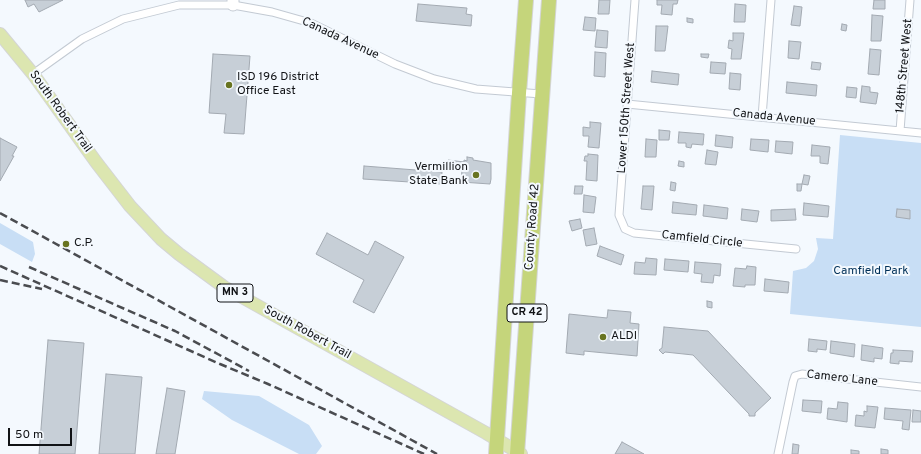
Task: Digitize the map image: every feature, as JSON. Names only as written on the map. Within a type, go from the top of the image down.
[{"type":"highway","name":"County Road 42","points":[[497,447],[526,0]]},
{"type":"highway","name":"County Road 42","points":[[518,453],[548,0]]},
{"type":"main road","name":"South Robert Trail","points":[[0,34],[33,74],[96,162],[130,206],[161,239],[218,283],[497,447]]},
{"type":"main road","name":"MN 3","points":[[497,447],[518,453]]},
{"type":"street","name":"Lower 150th Street West","points":[[619,215],[635,0]]},
{"type":"street","points":[[762,117],[771,0]]},
{"type":"street","name":"148th Street West","points":[[900,131],[910,0]]},
{"type":"street","name":"Canada Avenue","points":[[33,74],[82,39],[123,19],[179,5],[233,2],[311,23],[395,64],[434,79],[476,89],[542,94]]},
{"type":"street","name":"Canada Avenue","points":[[627,104],[921,133]]},
{"type":"street","name":"Camfield Circle","points":[[619,215],[625,229],[634,233],[796,249]]},
{"type":"street","name":"Camero Lane","points":[[778,454],[792,382],[795,376],[802,374],[921,387]]},
{"type":"green space","name":"Camfield Park","points":[[840,135],[921,143],[921,327],[790,314],[793,271],[806,268],[814,261],[818,249],[816,238],[833,239]]},
{"type":"green space","points":[[0,223],[33,242],[35,254],[32,262],[0,244]]},
{"type":"green space","points":[[204,391],[259,396],[309,425],[322,446],[316,454],[299,454],[232,420],[202,399]]},
{"type":"building","points":[[25,0],[63,0],[39,12],[34,4],[28,7]]},
{"type":"building","points":[[599,0],[610,0],[609,14],[598,14]]},
{"type":"building","points":[[657,0],[678,0],[677,4],[673,4],[672,15],[661,14],[662,5],[657,5]]},
{"type":"building","points":[[874,0],[885,0],[885,9],[873,9]]},
{"type":"building","points":[[418,4],[467,8],[466,14],[472,15],[471,26],[416,21]]},
{"type":"building","points":[[735,4],[746,5],[745,22],[734,22]]},
{"type":"building","points":[[794,6],[802,7],[800,26],[791,25]]},
{"type":"building","points":[[872,15],[883,16],[881,41],[871,41]]},
{"type":"building","points":[[585,17],[596,18],[595,31],[583,30]]},
{"type":"building","points":[[687,18],[693,19],[693,23],[687,22]]},
{"type":"building","points":[[842,24],[847,25],[846,31],[841,30]]},
{"type":"building","points":[[656,26],[668,26],[665,51],[655,51]]},
{"type":"building","points":[[597,30],[608,31],[607,48],[595,47]]},
{"type":"building","points":[[733,33],[744,33],[741,59],[731,59],[732,49],[728,48],[729,40],[733,41]]},
{"type":"building","points":[[789,41],[801,42],[799,59],[788,58]]},
{"type":"building","points":[[870,49],[881,50],[879,75],[868,74]]},
{"type":"building","points":[[595,52],[606,53],[605,77],[594,76]]},
{"type":"building","name":"ISD 196 District Office East","points":[[213,54],[250,56],[244,134],[224,133],[226,114],[209,113]]},
{"type":"building","points":[[701,54],[709,54],[708,58],[701,57]]},
{"type":"building","points":[[711,62],[726,63],[725,74],[710,73]]},
{"type":"building","points":[[812,62],[821,63],[820,70],[811,69]]},
{"type":"building","points":[[652,71],[679,74],[678,85],[651,82]]},
{"type":"building","points":[[730,73],[741,74],[740,90],[729,89]]},
{"type":"building","points":[[787,82],[817,85],[816,96],[786,93]]},
{"type":"building","points":[[862,86],[870,87],[870,92],[878,93],[876,104],[860,102]]},
{"type":"building","points":[[847,87],[857,88],[856,98],[846,97]]},
{"type":"building","points":[[590,122],[601,123],[599,148],[588,147],[589,136],[583,136],[583,127],[590,128]]},
{"type":"building","points":[[659,130],[670,131],[669,140],[659,140]]},
{"type":"building","points":[[679,132],[704,134],[703,145],[692,144],[691,148],[686,147],[686,143],[678,143]]},
{"type":"building","points":[[716,135],[733,137],[732,148],[715,146]]},
{"type":"building","points":[[0,138],[17,147],[12,156],[14,156],[0,181]]},
{"type":"building","points":[[646,139],[657,140],[656,157],[645,157]]},
{"type":"building","points":[[751,139],[769,140],[768,152],[750,150]]},
{"type":"building","points":[[776,141],[793,142],[792,154],[775,152]]},
{"type":"building","points":[[812,145],[830,147],[828,164],[820,163],[820,156],[811,156]]},
{"type":"building","points":[[707,150],[718,152],[716,165],[705,164]]},
{"type":"building","points":[[588,154],[598,155],[597,181],[586,180],[587,161],[584,161],[585,156],[588,156]]},
{"type":"building","name":"Vermillion State Bank","points":[[467,157],[473,158],[473,160],[491,163],[490,184],[461,182],[462,170],[448,169],[448,160],[464,162],[464,160],[467,161]]},
{"type":"building","points":[[679,161],[684,162],[684,167],[678,166]]},
{"type":"building","points":[[364,166],[442,172],[441,184],[363,179]]},
{"type":"building","points":[[804,175],[810,176],[808,185],[802,184]]},
{"type":"building","points":[[671,182],[676,183],[675,191],[670,190]]},
{"type":"building","points":[[797,184],[802,184],[801,191],[797,191]]},
{"type":"building","points":[[575,186],[583,186],[582,194],[574,194]]},
{"type":"building","points":[[643,186],[654,186],[652,210],[641,209]]},
{"type":"building","points":[[584,195],[596,197],[594,213],[583,212]]},
{"type":"building","points":[[673,202],[697,205],[696,215],[672,213]]},
{"type":"building","points":[[804,203],[829,206],[828,217],[803,215]]},
{"type":"building","points":[[704,205],[728,208],[727,219],[703,216]]},
{"type":"building","points":[[742,209],[759,211],[757,222],[741,220]]},
{"type":"building","points":[[795,209],[796,220],[771,221],[771,210]]},
{"type":"building","points":[[897,209],[910,210],[910,219],[896,217]]},
{"type":"building","points":[[580,219],[582,228],[572,231],[569,221]]},
{"type":"building","points":[[594,228],[597,244],[586,246],[583,230]]},
{"type":"building","points":[[327,233],[368,255],[375,241],[404,257],[374,313],[353,302],[364,280],[316,254]]},
{"type":"building","points":[[600,246],[624,255],[621,265],[597,256]]},
{"type":"building","points":[[646,258],[657,259],[656,275],[634,274],[635,262],[645,263]]},
{"type":"building","points":[[665,259],[689,261],[688,272],[664,270]]},
{"type":"building","points":[[695,262],[721,264],[720,276],[714,275],[713,283],[701,282],[702,274],[694,273]]},
{"type":"building","points":[[747,266],[756,267],[755,285],[745,285],[745,287],[733,286],[735,268],[746,269]]},
{"type":"building","points":[[765,279],[789,282],[788,293],[764,291]]},
{"type":"building","points":[[707,301],[712,302],[712,308],[707,307]]},
{"type":"building","name":"ALDI","points":[[608,310],[631,312],[630,323],[639,324],[637,356],[584,351],[584,355],[566,353],[569,314],[607,318]]},
{"type":"building","points":[[664,327],[708,331],[771,398],[755,413],[755,416],[749,416],[749,414],[693,355],[665,352],[663,354],[659,350],[662,348]]},
{"type":"building","points":[[809,339],[827,341],[826,350],[817,349],[817,352],[808,351]]},
{"type":"building","points":[[48,340],[84,343],[75,454],[39,454]]},
{"type":"building","points":[[831,341],[855,344],[854,357],[830,353]]},
{"type":"building","points":[[862,345],[883,348],[882,359],[874,358],[874,362],[861,360]]},
{"type":"building","points":[[893,350],[913,351],[912,362],[899,361],[899,364],[890,363],[891,353],[893,353]]},
{"type":"building","points":[[106,374],[142,377],[135,454],[99,454]]},
{"type":"building","points":[[167,388],[185,391],[175,454],[156,454]]},
{"type":"building","points":[[803,400],[822,401],[821,413],[802,411]]},
{"type":"building","points":[[838,402],[848,403],[847,422],[827,419],[828,408],[837,409]]},
{"type":"building","points":[[867,406],[878,407],[875,428],[855,426],[856,415],[864,416],[864,411],[867,412]]},
{"type":"building","points":[[885,408],[911,410],[909,430],[902,429],[903,421],[884,419]]},
{"type":"building","points":[[913,410],[921,411],[921,422],[912,422]]},
{"type":"building","points":[[622,442],[644,454],[615,454]]},
{"type":"building","points":[[793,444],[799,445],[798,454],[792,454]]},
{"type":"building","points":[[881,449],[888,450],[888,454],[881,454]]},
{"type":"building","points":[[851,450],[859,451],[859,454],[851,454]]},
{"type":"railway","points":[[0,213],[437,454]]},
{"type":"railway","points":[[0,266],[424,454]]},
{"type":"railway","points":[[29,267],[175,331],[249,371]]},
{"type":"railway","points":[[0,280],[42,289]]},
{"type":"place","name":"ISD 196 District Office East","points":[[229,85]]},
{"type":"place","name":"Vermillion State Bank","points":[[476,175]]},
{"type":"place","name":"C.P.","points":[[66,244]]},
{"type":"place","name":"ALDI","points":[[603,337]]}]
